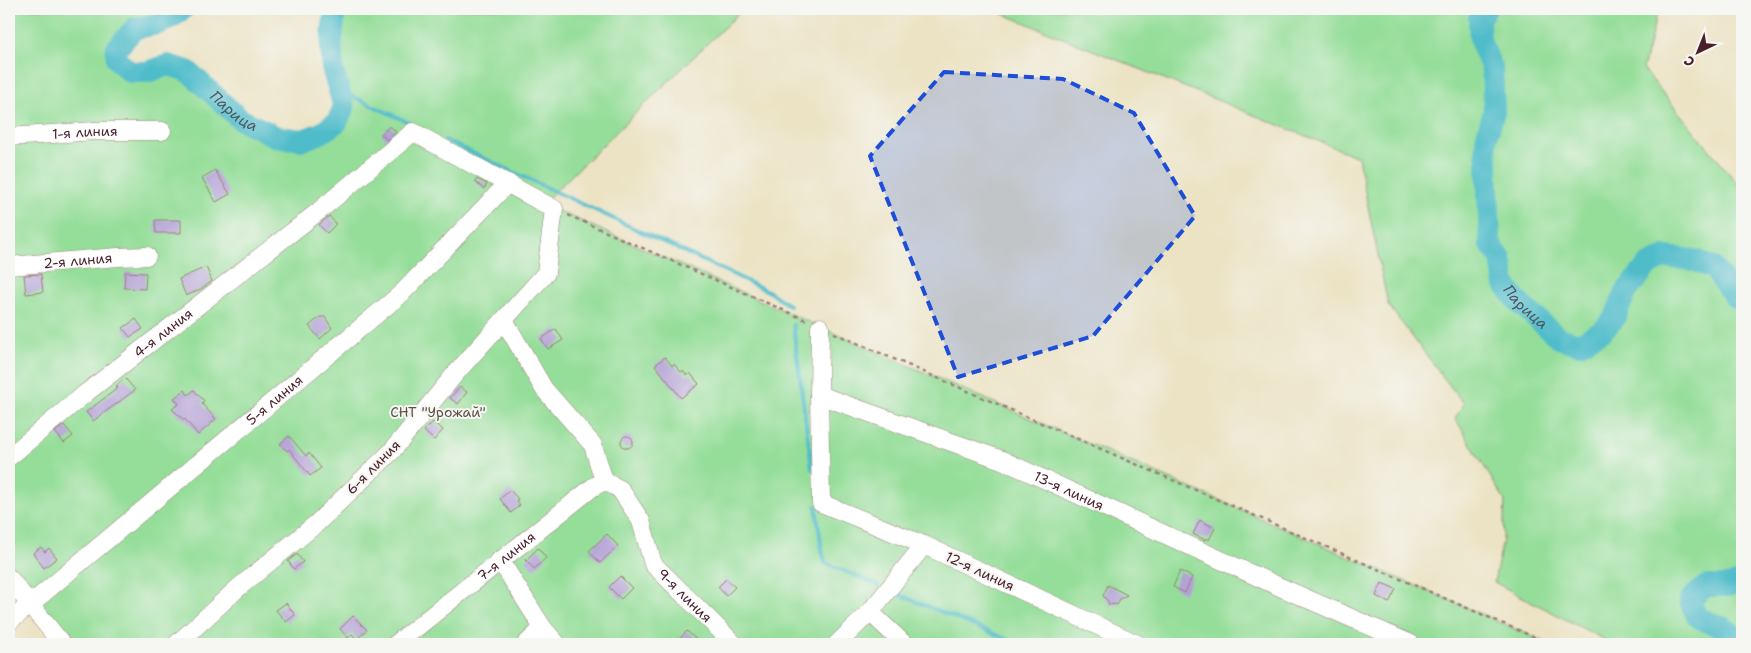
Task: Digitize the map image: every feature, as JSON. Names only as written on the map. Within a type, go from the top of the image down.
[{"type":"street","name":"1-я линия","points":[[9,137],[95,131],[162,131]]},
{"type":"street","name":"4-я линия","points":[[9,456],[86,392],[319,211],[413,132],[508,183]]},
{"type":"street","points":[[508,183],[554,209]]},
{"type":"street","name":"5-я линия","points":[[9,622],[402,294],[508,183]]},
{"type":"street","name":"6-я линия","points":[[177,644],[238,588],[316,524],[391,452],[455,374],[546,273],[554,209]]},
{"type":"street","name":"2-я линия","points":[[9,266],[147,256]]},
{"type":"street","points":[[504,320],[544,389],[593,445],[604,480]]},
{"type":"street","points":[[820,327],[820,395]]},
{"type":"street","name":"12-я линия","points":[[820,395],[821,503],[924,545],[1138,644]]},
{"type":"street","name":"13-я линия","points":[[820,395],[1002,460],[1280,587],[1411,644]]},
{"type":"street","name":"9-я линия","points":[[604,480],[620,489],[640,521],[653,564],[734,644]]},
{"type":"street","name":"7-я линия","points":[[396,644],[592,487],[604,480]]},
{"type":"street","points":[[837,644],[870,612],[924,545]]},
{"type":"street","points":[[500,560],[543,628],[557,644]]},
{"type":"street","points":[[9,578],[62,644]]},
{"type":"street","points":[[870,612],[904,644]]},
{"type":"street","points":[[526,644],[543,628]]},
{"type":"path","points":[[554,209],[820,327],[1550,644]]},
{"type":"highlighted area","points":[[944,72],[1063,79],[1134,113],[1195,216],[1093,336],[958,377],[927,304],[870,156]]},
{"type":"green space","name":"СНТ \"Урожай\"","points":[[9,9],[183,9],[161,23],[135,28],[116,49],[117,60],[130,72],[148,72],[168,65],[188,71],[240,119],[277,137],[303,140],[321,133],[337,122],[344,107],[333,71],[331,47],[335,9],[743,9],[544,202],[554,209],[820,327],[1550,644],[62,644],[9,578]]},
{"type":"green space","points":[[991,9],[1658,9],[1643,69],[1742,189],[1742,644],[1610,644],[1494,582],[1503,540],[1505,501],[1455,418],[1464,404],[1388,305],[1358,157]]},
{"type":"building","points":[[390,126],[396,132],[387,140],[381,134]]},
{"type":"building","points":[[215,170],[230,194],[216,202],[202,178]]},
{"type":"building","points":[[477,179],[487,184],[484,189],[475,182]]},
{"type":"building","points":[[329,216],[336,224],[327,233],[319,225]]},
{"type":"building","points":[[155,220],[181,220],[181,233],[156,233]]},
{"type":"building","points":[[206,267],[212,281],[186,296],[179,279]]},
{"type":"building","points":[[125,272],[146,273],[145,289],[124,288]]},
{"type":"building","points":[[41,274],[43,292],[26,294],[24,275]]},
{"type":"building","points":[[320,317],[325,317],[332,328],[320,339],[309,326]]},
{"type":"building","points":[[136,319],[143,329],[130,337],[123,328]]},
{"type":"building","points":[[556,329],[563,340],[548,349],[541,339]]},
{"type":"building","points":[[665,357],[672,366],[674,364],[687,376],[690,373],[699,384],[681,398],[655,365]]},
{"type":"building","points":[[125,378],[135,390],[93,421],[86,412],[118,388],[116,386]]},
{"type":"building","points":[[460,387],[467,392],[458,404],[450,398]]},
{"type":"building","points":[[185,390],[188,395],[194,390],[204,401],[202,404],[216,419],[198,435],[185,419],[172,409],[179,404],[174,398]]},
{"type":"building","points":[[433,422],[443,430],[434,440],[424,431]]},
{"type":"building","points":[[64,425],[73,436],[64,443],[55,432]]},
{"type":"building","points":[[289,436],[306,456],[309,453],[321,468],[310,476],[289,449],[287,451],[280,444]]},
{"type":"building","points":[[627,436],[633,442],[627,448],[621,442]]},
{"type":"building","points":[[510,490],[518,499],[516,500],[520,505],[511,513],[500,499]]},
{"type":"building","points":[[1200,520],[1215,528],[1209,540],[1193,534]]},
{"type":"building","points":[[607,534],[618,546],[600,563],[589,551]]},
{"type":"building","points":[[41,547],[45,552],[49,548],[57,558],[44,568],[33,553]]},
{"type":"building","points":[[538,548],[546,558],[534,569],[526,560]]},
{"type":"building","points":[[297,554],[303,562],[294,569],[288,561]]},
{"type":"building","points":[[1180,571],[1192,577],[1185,593],[1173,587]]},
{"type":"building","points":[[620,576],[632,588],[621,599],[609,587]]},
{"type":"building","points":[[726,579],[735,587],[726,596],[718,587]]},
{"type":"building","points":[[1382,583],[1396,589],[1389,603],[1376,596]]},
{"type":"building","points":[[1108,585],[1127,595],[1120,599],[1117,605],[1109,605],[1103,596]]},
{"type":"building","points":[[286,603],[295,615],[286,622],[276,610]]},
{"type":"building","points":[[353,616],[367,630],[357,639],[352,634],[348,638],[340,629]]},
{"type":"building","points":[[687,631],[701,644],[674,644]]},
{"type":"waterway","name":"Парица","points":[[183,9],[161,23],[135,28],[116,49],[117,60],[130,72],[148,72],[168,65],[188,71],[240,119],[277,137],[303,140],[321,133],[337,122],[344,107],[333,71],[331,47],[335,9]]},
{"type":"waterway","name":"Парица","points":[[1486,9],[1479,18],[1480,40],[1492,69],[1494,111],[1486,139],[1490,244],[1501,259],[1505,285],[1520,304],[1559,338],[1579,344],[1601,332],[1614,319],[1626,292],[1647,266],[1665,257],[1694,260],[1713,268],[1735,297],[1742,299]]},
{"type":"waterway","points":[[339,90],[414,125]]},
{"type":"waterway","points":[[445,140],[768,291],[790,306]]},
{"type":"waterway","points":[[793,325],[812,469]]},
{"type":"waterway","points":[[816,506],[825,563],[878,585]]},
{"type":"waterway","name":"Парица","points":[[1741,644],[1726,629],[1700,619],[1695,613],[1690,600],[1706,586],[1728,586],[1742,581]]},
{"type":"waterway","points":[[898,594],[1018,644]]}]
